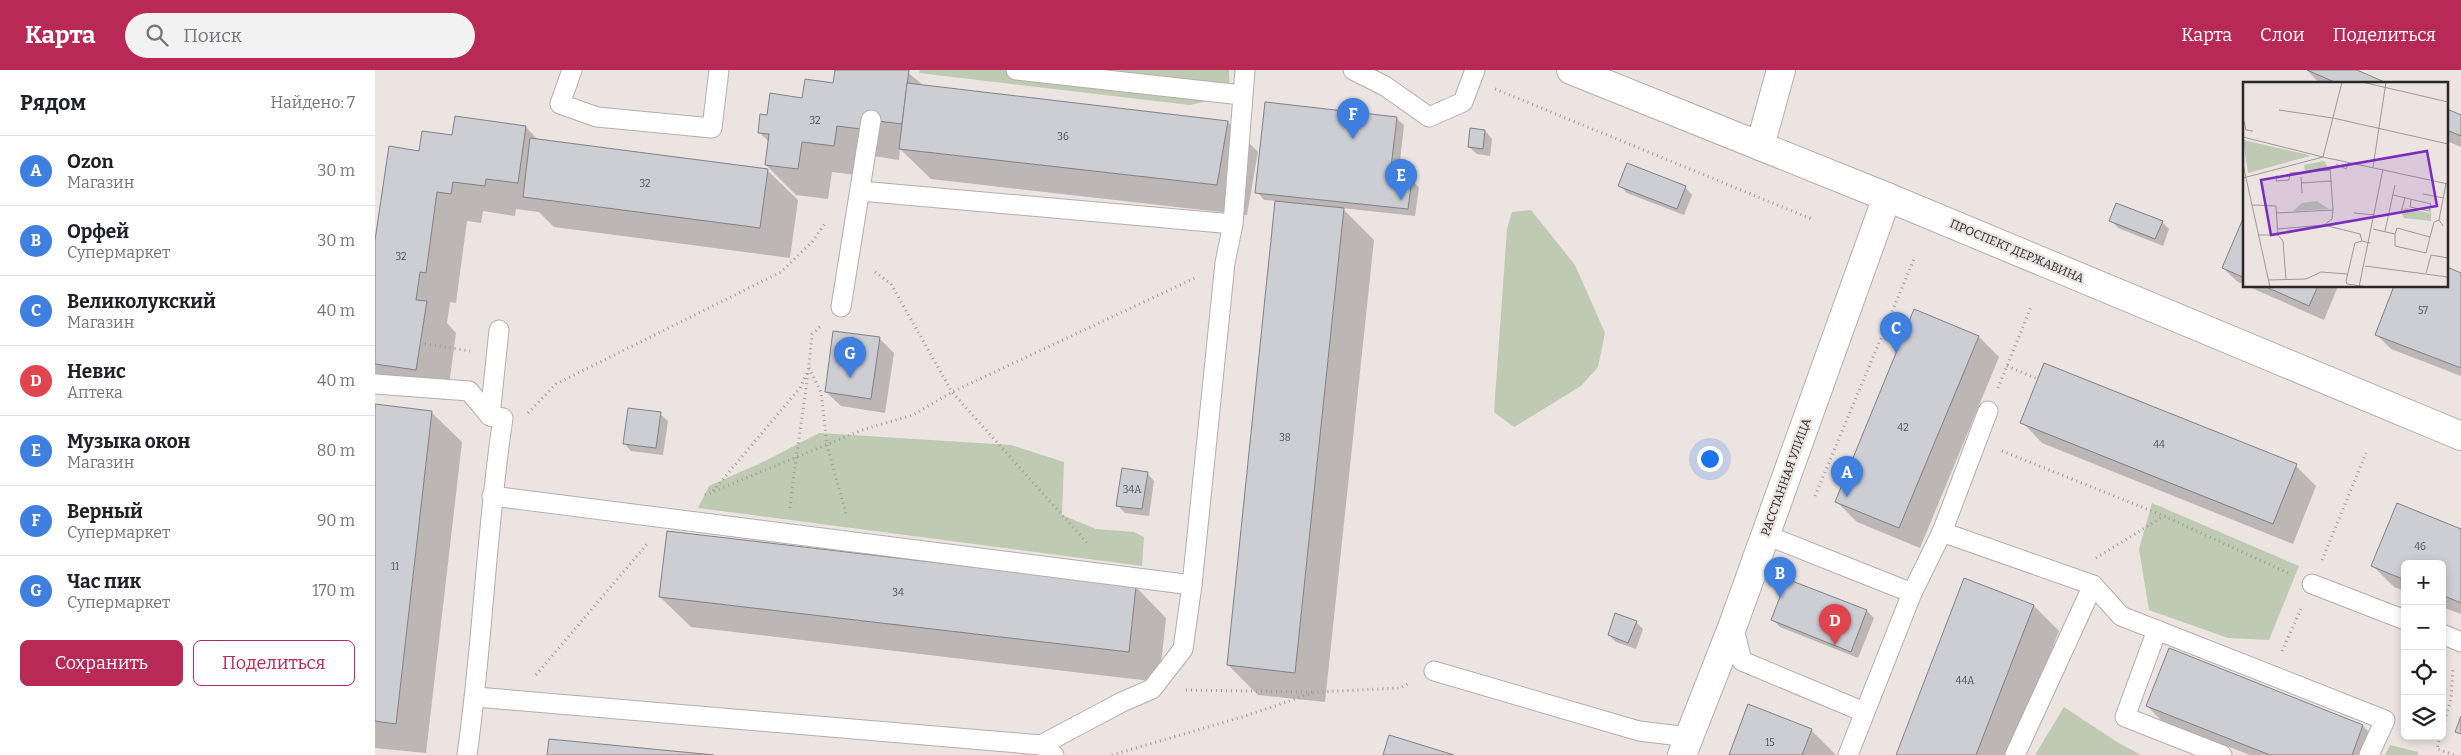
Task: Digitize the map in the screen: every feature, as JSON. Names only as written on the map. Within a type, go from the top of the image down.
[{"type":"main road","name":"ПРОСПЕКТ ДЕРЖАВИНА","points":[[1571,70],[1887,197],[2461,436]]},
{"type":"main road","points":[[1760,146],[1781,70]]},
{"type":"main road","name":"РАССТАННАЯ УЛИЦА","points":[[1686,746],[1766,535],[1887,197]]},
{"type":"lane","points":[[572,70],[560,104],[597,117],[711,128],[719,70]]},
{"type":"lane","points":[[1016,70],[1243,95]]},
{"type":"lane","points":[[475,697],[1048,750],[1122,702],[1152,689],[1183,649],[1192,584],[1225,264],[1233,224],[1245,70]]},
{"type":"lane","points":[[1353,70],[1385,86],[1429,117],[1463,102],[1474,75]]},
{"type":"lane","points":[[841,308],[871,120]]},
{"type":"lane","points":[[860,191],[1233,224]]},
{"type":"lane","points":[[490,416],[499,330]]},
{"type":"lane","points":[[375,384],[469,391],[490,416],[503,418],[492,496],[475,697],[467,755]]},
{"type":"lane","points":[[1848,755],[1912,593],[1942,532],[1988,411]]},
{"type":"lane","points":[[492,496],[1192,584]]},
{"type":"lane","points":[[1942,532],[2093,585],[2121,616],[2385,720],[2369,755]]},
{"type":"lane","points":[[1766,535],[1912,593]]},
{"type":"lane","points":[[2312,584],[2401,618]]},
{"type":"lane","points":[[2015,755],[2093,585]]},
{"type":"lane","points":[[1733,625],[1742,661],[1865,712]]},
{"type":"lane","points":[[2157,630],[2125,716],[2223,755]]},
{"type":"lane","points":[[1434,671],[1686,746]]},
{"type":"path","points":[[1474,75],[1814,220]]},
{"type":"path","points":[[500,442],[556,384],[781,272],[812,242],[838,206],[860,191]]},
{"type":"path","points":[[850,255],[891,284],[952,392],[1116,575]]},
{"type":"path","points":[[1813,501],[1914,259]]},
{"type":"path","points":[[704,495],[862,430],[913,415],[952,392],[1225,264]]},
{"type":"path","points":[[1988,411],[2031,307]]},
{"type":"path","points":[[788,533],[795,458],[809,368],[812,334],[841,308]]},
{"type":"path","points":[[421,343],[473,351],[469,391]]},
{"type":"path","points":[[2007,366],[2038,379]]},
{"type":"path","points":[[809,368],[821,392],[827,445],[853,542]]},
{"type":"path","points":[[688,521],[800,388],[809,368]]},
{"type":"path","points":[[1976,440],[2164,516],[2312,584]]},
{"type":"path","points":[[2066,577],[2164,516]]},
{"type":"path","points":[[514,702],[669,519]]},
{"type":"path","points":[[2446,716],[2451,699],[2452,638]]},
{"type":"path","points":[[1152,689],[1315,692],[1400,688],[1434,671]]},
{"type":"path","points":[[1112,755],[1242,717],[1315,692]]},
{"type":"path","points":[[2439,740],[2437,748],[2454,755]]},
{"type":"green space","points":[[920,70],[1229,70],[1230,96],[1190,105],[919,73]]},
{"type":"green space","points":[[1531,210],[1575,265],[1605,333],[1598,367],[1581,386],[1514,427],[1494,412],[1507,229],[1512,212]]},
{"type":"green space","points":[[819,433],[1011,445],[1064,462],[1062,515],[1096,529],[1134,532],[1144,537],[1142,566],[698,508],[709,486],[765,461]]},
{"type":"green space","points":[[2152,503],[2299,566],[2269,640],[2228,638],[2149,610],[2139,549]]},
{"type":"green space","points":[[2064,707],[2117,742],[2141,755],[2035,755]]},
{"type":"green space","points":[[2390,745],[2418,752],[2418,755],[2385,755]]},
{"type":"building","points":[[835,70],[909,70],[902,124],[870,120],[869,130],[837,126],[834,146],[802,142],[798,169],[765,165],[769,134],[758,133],[760,114],[767,115],[770,93],[802,98],[805,79],[833,83]]},
{"type":"building","points":[[2307,70],[2357,70],[2384,82],[2334,82]]},
{"type":"building","points":[[907,83],[1228,121],[1217,185],[899,149]]},
{"type":"building","points":[[1265,102],[1397,117],[1390,176],[1412,179],[1408,209],[1255,193]]},
{"type":"building","points":[[2449,110],[2461,115],[2461,136],[2449,131]]},
{"type":"building","points":[[455,116],[526,126],[518,183],[486,179],[485,186],[453,182],[451,194],[437,192],[426,273],[420,272],[416,300],[427,301],[416,370],[375,364],[375,240],[389,146],[419,151],[422,131],[452,135]]},
{"type":"building","points":[[1470,128],[1485,130],[1483,149],[1468,147]]},
{"type":"building","points":[[530,138],[768,169],[760,228],[523,197]]},
{"type":"building","points":[[1627,163],[1686,186],[1677,209],[1618,186]]},
{"type":"building","points":[[1275,201],[1344,208],[1295,673],[1227,665]]},
{"type":"building","points":[[2116,203],[2163,221],[2155,239],[2109,221]]},
{"type":"building","points":[[2243,219],[2243,277],[2222,268]]},
{"type":"building","points":[[2449,268],[2461,273],[2461,368],[2375,335],[2393,288],[2449,288]]},
{"type":"building","points":[[2268,288],[2317,288],[2309,306]]},
{"type":"building","points":[[1914,309],[1979,336],[1899,528],[1835,502]]},
{"type":"building","points":[[833,331],[880,337],[871,399],[825,392]]},
{"type":"building","points":[[2044,363],[2297,464],[2273,524],[2020,423]]},
{"type":"building","points":[[375,404],[432,411],[396,724],[375,721]]},
{"type":"building","points":[[628,408],[661,412],[656,448],[623,444]]},
{"type":"building","points":[[1122,468],[1148,472],[1142,509],[1116,506]]},
{"type":"building","points":[[2397,503],[2461,529],[2461,603],[2446,597],[2446,560],[2401,560],[2401,578],[2371,566]]},
{"type":"building","points":[[667,531],[1136,586],[1129,652],[659,597]]},
{"type":"building","points":[[1964,578],[2034,605],[1976,755],[1896,755]]},
{"type":"building","points":[[1787,579],[1867,610],[1851,652],[1771,620]]},
{"type":"building","points":[[1615,613],[1637,621],[1628,643],[1608,635]]},
{"type":"building","points":[[2169,648],[2363,725],[2352,755],[2270,755],[2146,706]]},
{"type":"building","points":[[1748,704],[1812,729],[1802,755],[1729,755]]},
{"type":"building","points":[[2461,716],[2461,734],[2455,732]]},
{"type":"building","points":[[1389,735],[1454,755],[1383,755]]},
{"type":"building","points":[[549,739],[714,755],[547,755]]},
{"type":"place","name":"Верный","points":[[1353,139]]},
{"type":"place","name":"Музыка окон","points":[[1401,200]]},
{"type":"place","name":"Великолукский","points":[[1896,353]]},
{"type":"place","name":"Час пик","points":[[850,378]]},
{"type":"place","name":"Ozon","points":[[1847,497]]},
{"type":"place","name":"Орфей","points":[[1780,598]]},
{"type":"place","name":"Невис","points":[[1835,645]]}]
